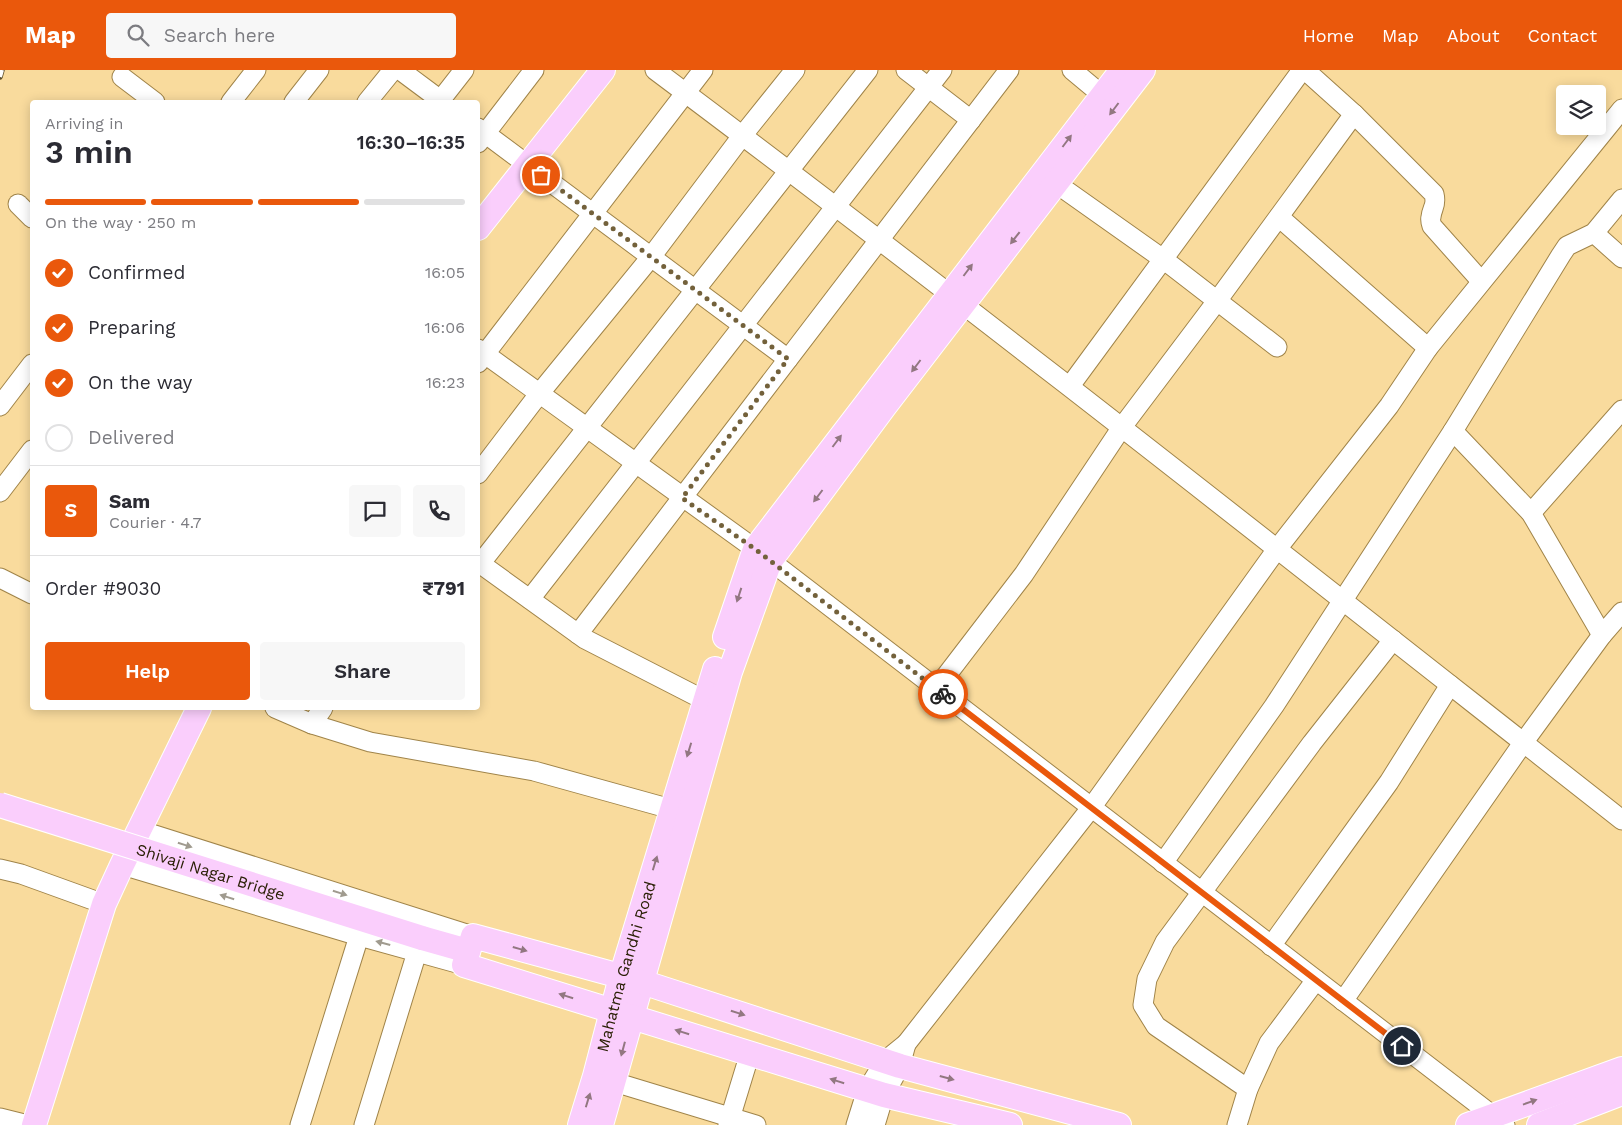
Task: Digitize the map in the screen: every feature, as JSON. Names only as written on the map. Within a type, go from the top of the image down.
[{"type":"main road","points":[[480,225],[603,70]]},
{"type":"main road","points":[[631,979],[712,703],[762,555],[956,299],[1102,95],[1122,70]]},
{"type":"main road","points":[[956,299],[1057,184],[1143,70]]},
{"type":"main road","name":"Mahatma Gandhi Road","points":[[580,1125],[605,1079],[631,979],[671,809],[712,703]]},
{"type":"main road","points":[[34,1125],[104,904],[198,710]]},
{"type":"main road","name":"Shivaji Nagar Bridge","points":[[0,805],[420,945],[469,951]]},
{"type":"main road","points":[[469,951],[631,979],[897,1057],[1119,1125]]},
{"type":"main road","points":[[469,951],[622,1013],[875,1092],[1010,1125]]},
{"type":"main road","points":[[1468,1125],[1499,1120],[1622,1069]]},
{"type":"main road","points":[[601,1125],[605,1079]]},
{"type":"main road","points":[[1538,1125],[1622,1093]]},
{"type":"street","points":[[233,100],[256,70]]},
{"type":"street","points":[[296,100],[319,70]]},
{"type":"street","points":[[368,100],[393,70]]},
{"type":"street","points":[[400,70],[438,100]]},
{"type":"street","points":[[442,100],[464,70]]},
{"type":"street","points":[[534,70],[480,135],[528,165],[788,359]]},
{"type":"street","points":[[655,70],[880,239],[1070,386],[1622,820]]},
{"type":"street","points":[[702,70],[593,214],[480,356],[539,394],[762,555],[1499,1120]]},
{"type":"street","points":[[480,471],[539,394],[651,257],[742,136],[795,70]]},
{"type":"street","points":[[480,562],[868,70]]},
{"type":"street","points":[[906,70],[971,120]]},
{"type":"street","points":[[530,600],[942,70]]},
{"type":"street","points":[[578,634],[1009,70]]},
{"type":"street","points":[[1072,70],[1102,95]]},
{"type":"street","points":[[1070,386],[1304,70],[1354,114],[1434,194],[1435,209],[1431,217],[1432,226],[1481,281]]},
{"type":"street","points":[[122,77],[150,100]]},
{"type":"street","points":[[856,1125],[897,1057],[1091,808],[1277,549],[1389,406],[1428,348],[1622,109]]},
{"type":"street","points":[[936,689],[1024,574],[1122,427],[1354,114]]},
{"type":"street","points":[[1057,184],[1163,260],[1276,347]]},
{"type":"street","points":[[1163,862],[1274,706],[1453,431],[1567,246],[1594,233],[1622,199]]},
{"type":"street","points":[[18,204],[30,216]]},
{"type":"street","points":[[1279,217],[1428,348]]},
{"type":"street","points":[[1594,233],[1622,258]]},
{"type":"street","points":[[0,406],[30,367]]},
{"type":"street","points":[[1531,513],[1622,410]]},
{"type":"street","points":[[1453,431],[1531,513],[1602,635]]},
{"type":"street","points":[[0,492],[30,456]]},
{"type":"street","points":[[480,564],[578,634],[712,703]]},
{"type":"street","points":[[0,578],[30,593]]},
{"type":"street","points":[[1343,1000],[1523,743],[1602,635],[1622,612]]},
{"type":"street","points":[[1248,1089],[1156,1026],[1143,1005],[1147,979],[1165,942],[1201,892],[1312,743],[1392,640]]},
{"type":"street","points":[[1271,946],[1389,782],[1450,685]]},
{"type":"street","points":[[280,710],[312,724],[370,742],[534,771],[671,809]]},
{"type":"street","points":[[312,724],[322,710]]},
{"type":"street","points":[[139,830],[469,951]]},
{"type":"street","points":[[122,865],[359,936],[420,945],[364,1125]]},
{"type":"street","points":[[0,869],[21,874],[104,904]]},
{"type":"street","points":[[300,1125],[359,936]]},
{"type":"street","points":[[1237,1125],[1248,1089],[1269,1043],[1316,980]]},
{"type":"street","points":[[730,1121],[750,1053]]},
{"type":"street","points":[[605,1079],[730,1121],[756,1125]]},
{"type":"street","points":[[875,1092],[875,1125]]},
{"type":"street","points":[[0,1118],[28,1125]]},
{"type":"railway","points":[[0,77],[2,70]]},
{"type":"way so far","points":[[541,175],[788,359],[682,498],[755,549],[943,694]]},
{"type":"route","points":[[943,694],[1402,1046]]}]
